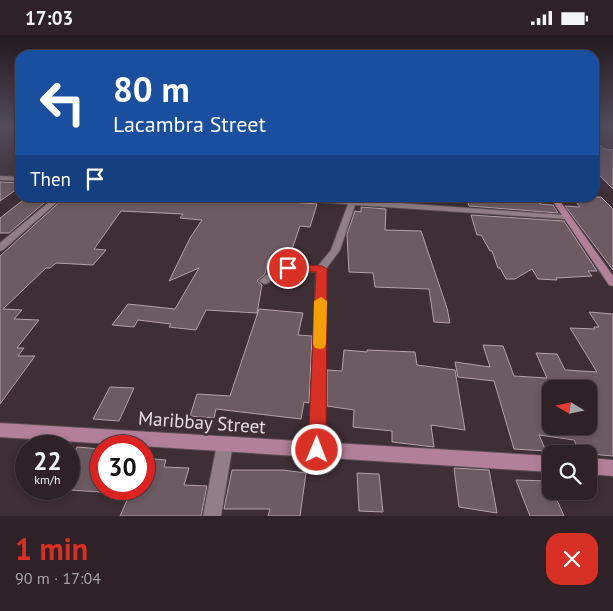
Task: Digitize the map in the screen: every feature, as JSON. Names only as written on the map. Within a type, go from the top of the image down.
[{"type":"street","points":[[0,178],[15,179]]},
{"type":"street","points":[[0,248],[54,202]]},
{"type":"street","points":[[339,202],[565,217]]},
{"type":"street","points":[[556,202],[613,283]]},
{"type":"street","points":[[317,450],[322,269],[335,250],[352,203]]},
{"type":"street","points":[[264,281],[280,268],[322,269]]},
{"type":"street","name":"Maribbay Street","points":[[0,430],[542,463]]},
{"type":"street","points":[[212,516],[225,444]]},
{"type":"street","points":[[597,467],[613,468]]},
{"type":"building","points":[[599,149],[613,150],[613,189],[599,175]]},
{"type":"building","points":[[0,182],[15,183],[15,190],[0,201]]},
{"type":"building","points":[[599,197],[601,197],[613,209],[613,270],[565,206],[580,207],[576,202],[599,202]]},
{"type":"building","points":[[21,202],[45,202],[9,233],[0,233],[0,218]]},
{"type":"building","points":[[59,202],[289,202],[317,204],[310,227],[300,226],[289,258],[272,256],[271,260],[268,260],[265,274],[257,281],[262,285],[257,313],[206,310],[196,330],[169,327],[171,324],[138,320],[134,327],[112,325],[128,304],[175,309],[199,268],[169,281],[190,238],[202,220],[180,218],[183,214],[121,211],[94,249],[106,250],[93,265],[56,263],[50,268],[46,268],[3,309],[22,310],[14,319],[39,320],[17,348],[24,348],[18,356],[35,356],[0,404],[0,256]]},
{"type":"building","points":[[468,202],[539,202],[540,204],[553,205],[558,213],[469,206]]},
{"type":"building","points":[[361,207],[386,209],[385,230],[421,231],[447,308],[450,323],[434,322],[429,289],[375,287],[373,273],[349,272],[347,234],[355,211],[361,212]]},
{"type":"building","points":[[471,215],[564,221],[597,271],[588,271],[592,276],[556,278],[557,280],[538,279],[532,269],[515,279],[506,279],[500,268],[498,268],[492,251],[490,251],[481,235],[477,235]]},
{"type":"building","points":[[259,309],[303,313],[298,335],[312,336],[309,403],[304,402],[301,419],[216,409],[214,418],[190,416],[197,394],[230,396]]},
{"type":"building","points":[[589,312],[613,314],[613,456],[597,455],[597,445],[576,445],[574,440],[539,435],[543,445],[542,451],[514,449],[494,381],[458,377],[455,362],[490,367],[483,345],[503,346],[514,376],[547,378],[536,353],[557,354],[565,370],[597,372],[570,328],[595,329],[594,327],[599,327]]},
{"type":"building","points":[[344,350],[415,352],[417,365],[455,370],[465,430],[431,425],[434,447],[392,442],[392,431],[353,427],[354,410],[327,406],[327,370],[342,371]]},
{"type":"building","points":[[110,387],[134,388],[119,421],[93,419]]},
{"type":"building","points":[[80,447],[90,448],[90,491],[80,491]]},
{"type":"building","points":[[155,459],[166,460],[164,467],[189,468],[184,485],[207,486],[201,516],[120,516],[127,500],[155,500]]},
{"type":"building","points":[[454,468],[489,470],[497,513],[459,507]]},
{"type":"building","points":[[232,470],[283,470],[306,473],[300,516],[268,516],[270,509],[224,509]]},
{"type":"building","points":[[357,473],[379,474],[383,512],[359,511]]},
{"type":"building","points":[[516,480],[542,481],[542,500],[557,500],[564,516],[530,516]]},
{"type":"slow traffic","points":[[320,344],[321,301]]},
{"type":"route","points":[[288,268],[322,269],[317,450]]}]
